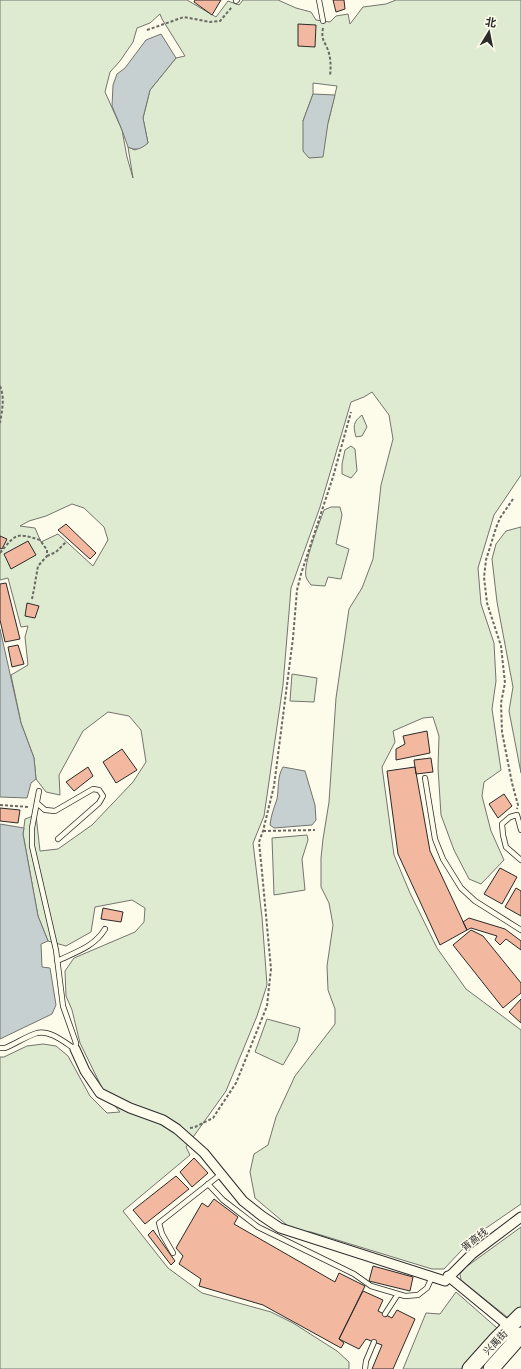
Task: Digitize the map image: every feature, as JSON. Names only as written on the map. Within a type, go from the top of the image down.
[{"type":"main road","name":"兴禹街","points":[[491,1369],[515,1331],[521,1316]]},
{"type":"main road","name":"兴禹街","points":[[470,1369],[515,1331]]},
{"type":"street","points":[[75,1049],[85,1071],[100,1094],[130,1108],[163,1120],[177,1129],[204,1153],[243,1201],[280,1228],[432,1277],[446,1279],[515,1331]]},
{"type":"street","name":"胥高线","points":[[446,1279],[472,1254],[521,1217]]},
{"type":"lane","points":[[319,0],[324,21]]},
{"type":"lane","points":[[425,778],[435,839],[443,859],[461,888],[474,901],[521,930]]},
{"type":"lane","points":[[37,803],[45,810],[55,811],[93,789],[99,790],[103,796],[99,803],[58,839]]},
{"type":"lane","points":[[0,1048],[5,1048],[38,1033],[47,1034],[58,1038],[75,1049],[76,1043],[63,1006],[56,950],[32,846],[32,828],[39,791]]},
{"type":"lane","points":[[521,830],[517,815],[510,817],[502,824],[506,847],[521,860]]},
{"type":"lane","points":[[57,961],[89,946],[99,939],[105,929]]},
{"type":"lane","points":[[173,1253],[162,1234],[159,1223],[221,1174]]},
{"type":"lane","points":[[208,1184],[223,1200],[258,1227],[354,1274],[371,1286],[405,1296],[418,1295],[427,1288],[432,1277]]},
{"type":"lane","points":[[385,1314],[398,1294]]},
{"type":"lane","points":[[365,1369],[366,1361],[374,1342]]},
{"type":"path","points":[[147,30],[184,17],[210,22],[220,21],[237,0]]},
{"type":"path","points":[[324,21],[322,38],[328,51],[331,64],[330,76]]},
{"type":"path","points":[[0,386],[3,407],[0,423]]},
{"type":"path","points":[[177,1129],[194,1127],[213,1118],[236,1083],[267,1006],[271,969],[258,842],[263,831],[274,786],[294,638],[297,590],[333,477],[351,412]]},
{"type":"path","points":[[513,499],[500,518],[496,528],[486,560],[484,577],[487,603],[501,646],[505,683],[501,703],[502,732],[518,805],[517,815]]},
{"type":"path","points":[[0,552],[14,537],[24,535],[40,540],[46,550],[46,556]]},
{"type":"path","points":[[32,599],[38,566],[46,556],[56,552],[66,542]]},
{"type":"path","points":[[0,805],[32,807]]},
{"type":"path","points":[[263,831],[315,830]]},
{"type":"green space","points":[[0,0],[187,0],[216,17],[228,1],[239,5],[243,0],[278,0],[296,8],[311,12],[316,20],[330,22],[336,16],[348,14],[350,24],[363,7],[386,4],[396,0],[521,0],[521,475],[494,515],[478,568],[481,604],[494,643],[496,681],[492,709],[501,770],[484,782],[482,796],[491,831],[504,860],[481,884],[469,879],[454,850],[441,815],[438,768],[439,736],[433,717],[423,718],[393,731],[395,742],[382,767],[394,855],[410,893],[437,948],[466,989],[521,1030],[521,1204],[476,1235],[444,1269],[432,1269],[311,1232],[294,1231],[255,1198],[250,1172],[254,1154],[268,1145],[276,1117],[295,1076],[335,1024],[335,1009],[328,990],[327,966],[333,925],[329,903],[321,887],[321,858],[329,802],[336,698],[349,609],[362,588],[373,559],[381,485],[393,439],[389,415],[372,392],[351,402],[320,507],[291,588],[283,685],[264,816],[253,843],[262,917],[267,985],[257,1016],[226,1091],[186,1147],[190,1155],[123,1211],[168,1268],[202,1293],[271,1312],[293,1323],[337,1351],[349,1362],[349,1369],[0,1369],[0,1057],[4,1057],[27,1046],[43,1044],[56,1046],[68,1056],[90,1096],[107,1113],[120,1112],[105,1094],[80,1043],[72,1010],[66,996],[65,971],[74,958],[135,932],[144,922],[145,908],[132,900],[95,907],[91,932],[66,946],[48,941],[38,916],[23,834],[25,819],[36,815],[40,851],[58,849],[92,825],[133,782],[146,762],[141,730],[129,716],[108,712],[83,731],[59,775],[60,795],[46,792],[36,779],[34,758],[21,723],[11,675],[28,665],[25,637],[28,626],[21,627],[8,578],[0,580]],"holes":[[[160,14],[185,56],[176,58],[150,90],[143,118],[148,143],[135,150],[128,147],[133,178],[122,130],[105,92],[110,72],[120,61],[133,42],[137,28],[150,23]],[[313,83],[337,86],[328,123],[303,121],[313,94]],[[72,504],[84,508],[104,527],[108,540],[93,566],[58,534],[41,542],[35,528],[20,526],[29,521],[46,516]]]},
{"type":"green space","points":[[362,415],[367,427],[362,436],[356,437],[354,424]]},
{"type":"green space","points":[[351,446],[355,449],[357,471],[351,478],[342,474],[342,464],[345,450]]},
{"type":"green space","points":[[331,507],[340,507],[342,515],[336,544],[349,549],[341,579],[328,577],[325,586],[311,585],[306,577],[309,553],[324,510]]},
{"type":"green space","points":[[521,527],[521,773],[509,711],[513,687],[497,602],[492,559],[496,544],[506,531]]},
{"type":"green space","points":[[292,674],[317,678],[314,702],[290,701]]},
{"type":"green space","points":[[307,835],[308,840],[302,859],[305,890],[274,895],[272,838]]},
{"type":"green space","points":[[267,1019],[300,1028],[297,1041],[283,1065],[255,1052]]},
{"type":"green space","points":[[521,1227],[521,1309],[513,1317],[507,1317],[461,1280],[460,1274],[466,1267]]},
{"type":"green space","points":[[456,1292],[497,1328],[461,1369],[403,1369],[426,1313],[440,1314]]},
{"type":"shaded area","points":[[161,34],[176,58],[150,90],[143,118],[148,143],[141,148],[134,149],[128,147],[112,106],[113,85],[117,74],[125,68],[146,40]]},
{"type":"shaded area","points":[[313,94],[335,95],[328,123],[323,157],[309,158],[303,151],[303,121]]},
{"type":"shaded area","points":[[0,629],[21,723],[34,758],[36,779],[31,783],[27,798],[0,797]]},
{"type":"shaded area","points":[[283,767],[305,771],[315,805],[316,820],[312,825],[274,828],[270,825],[277,799],[278,783]]},
{"type":"shaded area","points":[[0,824],[24,828],[23,834],[38,916],[48,941],[41,944],[42,967],[50,968],[56,1005],[52,1014],[0,1039]]},
{"type":"building","points":[[195,0],[221,0],[212,15],[194,2]]},
{"type":"building","points":[[333,0],[344,0],[345,9],[336,12]]},
{"type":"building","points":[[298,24],[316,25],[315,47],[298,46]]},
{"type":"building","points":[[66,524],[96,553],[90,559],[58,530]]},
{"type":"building","points":[[0,536],[7,539],[2,549],[0,548]]},
{"type":"building","points":[[28,541],[36,555],[11,569],[4,554]]},
{"type":"building","points":[[6,583],[20,639],[5,642],[0,620],[0,584]]},
{"type":"building","points":[[27,603],[39,606],[35,618],[25,616]]},
{"type":"building","points":[[18,645],[24,664],[12,667],[8,647]]},
{"type":"building","points":[[427,731],[430,753],[396,760],[396,749],[405,744],[403,736]]},
{"type":"building","points":[[122,749],[137,770],[116,783],[103,762]]},
{"type":"building","points":[[431,758],[433,772],[416,774],[414,760]]},
{"type":"building","points":[[88,767],[93,776],[74,791],[66,782]]},
{"type":"building","points":[[415,767],[430,851],[467,930],[440,945],[398,854],[387,771]]},
{"type":"building","points":[[504,794],[512,806],[498,818],[489,804]]},
{"type":"building","points":[[0,808],[20,810],[18,823],[0,821]]},
{"type":"building","points":[[500,868],[517,877],[502,904],[484,894]]},
{"type":"building","points":[[516,888],[521,891],[521,916],[505,907]]},
{"type":"building","points":[[103,908],[123,912],[121,922],[101,919]]},
{"type":"building","points":[[469,918],[505,929],[521,941],[521,950],[506,939],[500,945],[495,940],[497,936],[471,928],[467,930],[463,922]]},
{"type":"building","points":[[471,930],[483,936],[521,983],[521,993],[503,1008],[453,945]]},
{"type":"building","points":[[521,999],[521,1023],[509,1012]]},
{"type":"building","points":[[194,1158],[208,1173],[192,1187],[180,1172]]},
{"type":"building","points":[[176,1176],[189,1189],[145,1224],[133,1210]]},
{"type":"building","points":[[214,1199],[238,1217],[234,1224],[335,1282],[339,1273],[365,1286],[339,1339],[344,1343],[341,1348],[263,1305],[199,1286],[201,1279],[179,1264],[183,1256],[176,1248],[202,1203],[208,1207]]},
{"type":"building","points":[[153,1230],[175,1261],[171,1265],[148,1235]]},
{"type":"building","points":[[373,1266],[413,1277],[410,1291],[369,1281]]},
{"type":"building","points":[[363,1291],[383,1300],[378,1311],[392,1318],[397,1310],[415,1319],[393,1369],[372,1369],[382,1345],[366,1339],[359,1349],[339,1339]]}]
